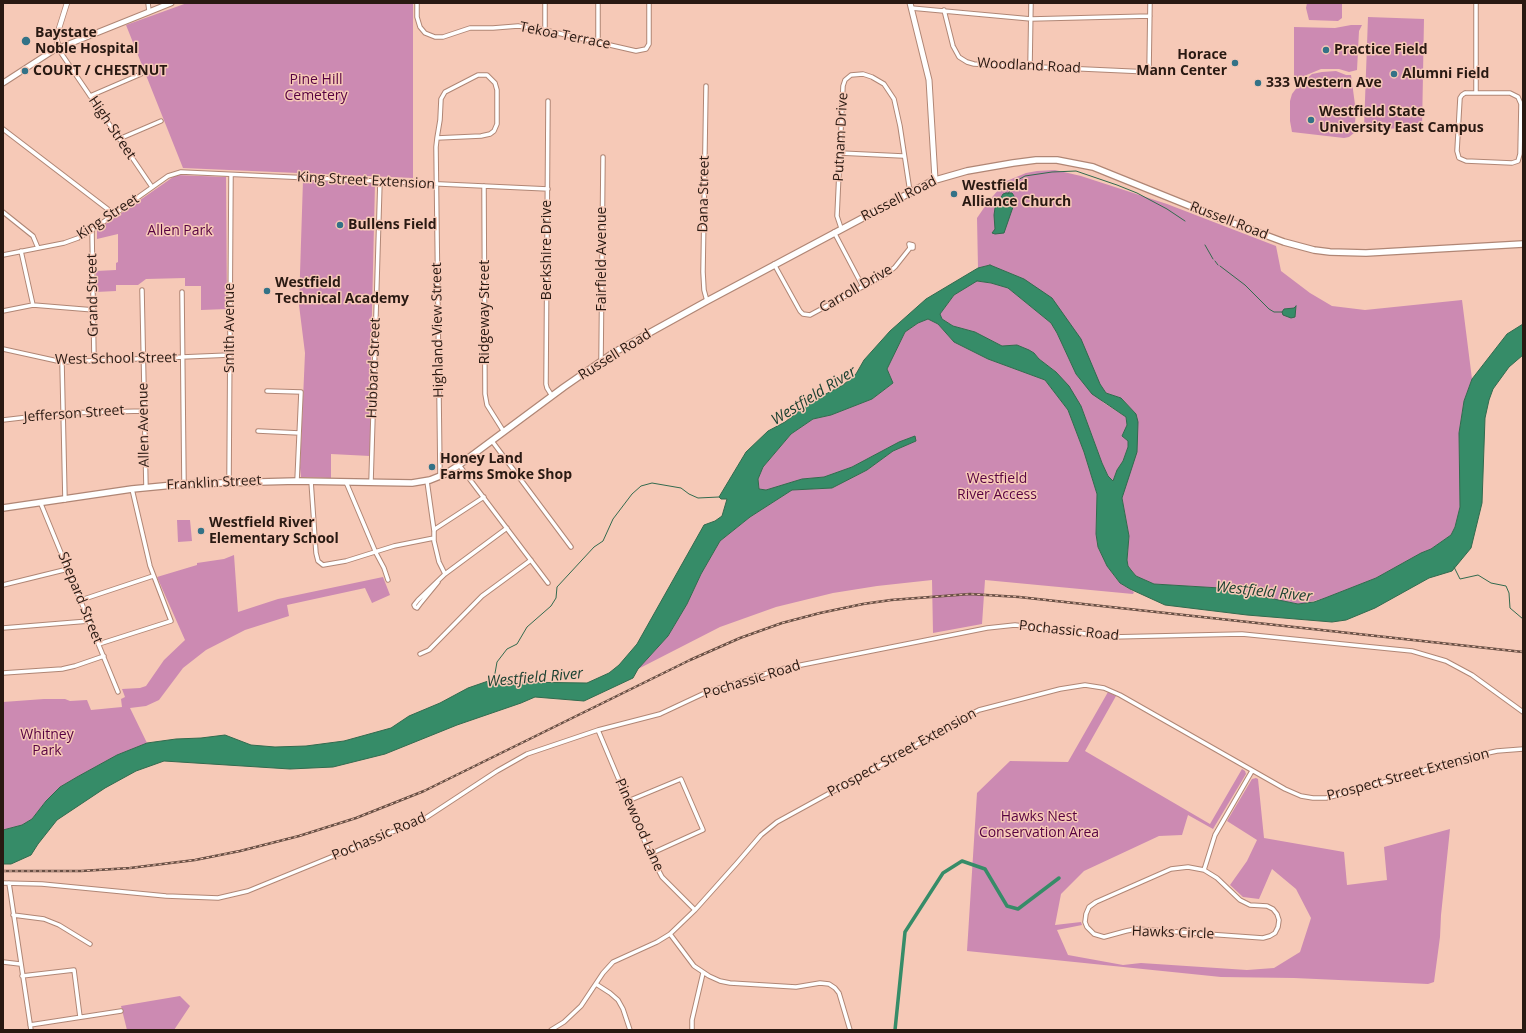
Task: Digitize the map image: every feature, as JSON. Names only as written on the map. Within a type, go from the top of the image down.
[{"type":"main road","points":[[3,83],[36,60],[59,48],[171,3]]},
{"type":"main road","points":[[911,5],[928,80],[936,179]]},
{"type":"main road","name":"Russell Road","points":[[427,481],[460,465],[552,396],[633,342],[774,264],[910,192],[936,179],[967,171],[1036,160],[1058,160],[1080,164],[1105,171],[1222,219],[1284,242],[1310,249],[1330,252],[1366,253],[1523,244]]},
{"type":"main road","name":"Franklin Street","points":[[3,508],[41,504],[132,489],[184,484],[297,480],[412,483],[427,481]]},
{"type":"street","points":[[59,48],[56,38],[67,3]]},
{"type":"street","points":[[148,3],[149,11]]},
{"type":"street","name":"Tekoa Terrace","points":[[417,3],[417,17],[420,27],[425,33],[434,37],[443,37],[470,28],[518,26],[545,30],[632,50],[643,50],[648,47],[649,3]]},
{"type":"street","points":[[545,3],[545,30]]},
{"type":"street","points":[[598,3],[598,42]]},
{"type":"street","points":[[1030,66],[1032,3]]},
{"type":"street","points":[[911,5],[1031,19],[1150,16],[1150,3]]},
{"type":"street","points":[[1476,3],[1476,93]]},
{"type":"street","name":"Woodland Road","points":[[944,10],[953,46],[964,61],[974,64],[1149,72],[1150,16]]},
{"type":"street","name":"High Street","points":[[59,48],[152,187]]},
{"type":"street","points":[[90,96],[141,74]]},
{"type":"street","name":"Putnam Drive","points":[[841,228],[837,216],[844,82],[851,75],[863,74],[872,76],[888,89],[894,99],[900,126],[910,192]]},
{"type":"street","name":"Highland View Street","points":[[437,138],[481,136],[490,134],[494,131],[498,124],[497,90],[495,83],[487,75],[478,75],[445,92],[441,99],[440,120],[437,138],[436,154],[440,476]]},
{"type":"street","name":"Dana Street","points":[[706,86],[703,272],[704,290],[707,301]]},
{"type":"street","points":[[1465,93],[1476,93],[1510,93],[1518,97],[1520,100],[1520,154],[1515,163],[1466,161],[1459,158],[1457,151],[1460,98],[1465,93]]},
{"type":"street","name":"Berkshire Drive","points":[[548,101],[546,384],[552,396]]},
{"type":"street","points":[[119,139],[161,121]]},
{"type":"street","points":[[3,129],[114,214]]},
{"type":"street","points":[[840,153],[904,156]]},
{"type":"street","name":"Fairfield Avenue","points":[[601,362],[603,157]]},
{"type":"street","name":"King Street Extension","points":[[184,172],[548,189]]},
{"type":"street","name":"King Street","points":[[3,255],[64,243],[78,238],[92,230],[172,174],[184,172]]},
{"type":"street","name":"Smith Avenue","points":[[230,482],[231,175]]},
{"type":"street","name":"Hubbard Street","points":[[371,482],[380,181]]},
{"type":"street","name":"Ridgeway Street","points":[[484,186],[485,394],[487,404],[504,432]]},
{"type":"street","points":[[3,212],[33,236],[38,248]]},
{"type":"street","name":"Grand Street","points":[[92,230],[94,360]]},
{"type":"street","points":[[834,232],[863,288]]},
{"type":"street","name":"Carroll Drive","points":[[774,264],[799,309],[806,315],[816,313],[891,272],[910,248]]},
{"type":"street","points":[[21,251],[33,305]]},
{"type":"street","name":"Allen Avenue","points":[[142,290],[146,488]]},
{"type":"street","points":[[182,292],[184,484]]},
{"type":"street","points":[[3,311],[33,305],[94,310]]},
{"type":"street","name":"West School Street","points":[[3,349],[62,362],[230,355]]},
{"type":"street","points":[[62,362],[65,500]]},
{"type":"street","points":[[267,391],[301,392],[297,480]]},
{"type":"street","name":"Jefferson Street","points":[[3,420],[63,413],[144,411]]},
{"type":"street","points":[[258,431],[299,433]]},
{"type":"street","points":[[492,441],[570,547]]},
{"type":"street","points":[[460,465],[548,583]]},
{"type":"street","points":[[311,481],[316,553],[317,558],[323,565],[376,553],[394,546],[434,538]]},
{"type":"street","points":[[427,481],[434,538],[440,562],[445,574]]},
{"type":"street","points":[[346,482],[388,580]]},
{"type":"street","points":[[99,644],[171,621],[153,576],[132,489]]},
{"type":"street","points":[[434,531],[484,497]]},
{"type":"street","name":"Shepard Street","points":[[41,504],[118,692]]},
{"type":"street","points":[[438,582],[418,600],[414,605],[416,608],[445,574],[507,528]]},
{"type":"street","points":[[420,654],[429,650],[482,596],[531,560]]},
{"type":"street","points":[[3,585],[68,569]]},
{"type":"street","points":[[80,600],[153,576]]},
{"type":"street","points":[[3,628],[89,620]]},
{"type":"street","name":"Pochassic Road","points":[[3,883],[42,884],[166,896],[218,898],[248,891],[424,819],[497,771],[527,754],[598,730],[660,714],[707,692],[781,669],[987,628],[1015,625],[1111,637],[1242,634],[1412,651],[1446,661],[1472,674],[1523,712]]},
{"type":"street","points":[[3,673],[62,669],[104,656]]},
{"type":"street","name":"Prospect Street Extension","points":[[551,1030],[558,1028],[581,1006],[606,969],[613,962],[657,942],[670,934],[695,910],[738,863],[761,835],[777,822],[879,766],[961,718],[979,710],[1060,689],[1085,685],[1104,688],[1120,694],[1252,771],[1295,794],[1306,797],[1320,798],[1384,783],[1469,757],[1497,751],[1523,750]]},
{"type":"street","name":"Pinewood Lane","points":[[598,730],[650,854],[662,877],[695,910]]},
{"type":"street","points":[[1204,870],[1215,835],[1252,771]]},
{"type":"street","points":[[628,801],[681,779],[703,830],[650,854]]},
{"type":"street","name":"Hawks Circle","points":[[1188,867],[1204,870],[1217,878],[1240,900],[1250,905],[1267,906],[1273,909],[1279,920],[1278,927],[1275,932],[1270,936],[1263,938],[1136,929],[1123,931],[1104,937],[1094,934],[1087,927],[1085,922],[1086,914],[1089,907],[1096,902],[1171,869],[1188,867]]},
{"type":"street","points":[[9,883],[31,1030]]},
{"type":"street","points":[[13,915],[44,919],[58,925],[90,944]]},
{"type":"street","points":[[670,934],[690,961],[703,973],[714,979],[730,983],[796,987],[820,983],[829,984],[839,993],[850,1030]]},
{"type":"street","points":[[3,962],[20,964]]},
{"type":"street","points":[[22,976],[74,970],[80,1017]]},
{"type":"street","points":[[692,1030],[692,1020],[703,973]]},
{"type":"street","points":[[596,984],[610,992],[621,1004],[630,1030]]},
{"type":"street","points":[[30,1025],[121,1011]]},
{"type":"green space","name":"Pine Hill Cemetery","points":[[187,3],[413,3],[413,178],[183,168],[126,25]]},
{"type":"green space","points":[[1307,3],[1342,3],[1342,18],[1338,21],[1309,20],[1306,8]]},
{"type":"green space","name":"Alumni Field","points":[[1368,17],[1424,19],[1422,129],[1364,128]]},
{"type":"green space","name":"Practice Field","points":[[1351,25],[1362,25],[1359,31],[1357,70],[1349,72],[1339,69],[1321,69],[1297,79],[1294,82],[1294,27],[1335,28]]},
{"type":"green space","points":[[1336,71],[1346,75],[1351,75],[1356,112],[1354,133],[1349,137],[1344,138],[1292,132],[1290,121],[1290,101],[1292,94],[1298,86],[1312,74]]},
{"type":"green space","points":[[1055,170],[1081,176],[1167,204],[1276,246],[1281,271],[1310,293],[1332,306],[1365,310],[1462,300],[1472,379],[1464,401],[1459,433],[1460,507],[1455,527],[1451,535],[1431,549],[1376,578],[1325,598],[1306,603],[1298,604],[1220,588],[1154,584],[1136,576],[1128,566],[1129,536],[1122,498],[1137,417],[1136,414],[1121,398],[1106,393],[1024,279],[990,265],[978,268],[977,218],[988,202],[1005,182],[1009,180],[1026,173]]},
{"type":"green space","name":"Allen Park","points":[[176,175],[226,177],[227,309],[201,310],[201,286],[185,286],[185,278],[146,279],[138,285],[116,285],[116,291],[96,292],[96,271],[116,270],[116,263],[118,262],[118,234],[97,239],[97,230]]},
{"type":"green space","points":[[303,180],[375,183],[370,456],[331,454],[331,478],[301,477],[300,468],[305,353],[299,305]]},
{"type":"green space","points":[[976,281],[991,283],[1008,288],[1051,323],[1076,374],[1104,403],[1126,417],[1127,425],[1122,436],[1128,441],[1128,447],[1113,481],[1108,476],[1102,463],[1081,406],[1056,372],[1039,359],[1034,353],[1017,345],[1002,346],[975,332],[953,326],[942,319],[940,314],[954,295]]},
{"type":"green space","name":"Westfield River Access","points":[[928,319],[938,324],[954,342],[988,359],[1045,380],[1068,410],[1084,452],[1097,494],[1096,534],[1098,547],[1107,566],[1120,583],[1134,592],[1133,594],[985,580],[982,624],[933,633],[932,580],[877,586],[833,593],[776,607],[720,627],[638,669],[668,636],[687,604],[701,574],[720,541],[750,517],[792,490],[832,488],[867,470],[893,451],[916,441],[915,436],[899,442],[852,467],[824,477],[802,479],[766,490],[759,489],[758,479],[763,467],[791,434],[813,419],[831,415],[872,399],[893,383],[887,369],[905,332],[918,323]]},
{"type":"green space","points":[[177,520],[190,520],[192,541],[178,542]]},
{"type":"green space","name":"Whitney Park","points":[[234,555],[238,612],[278,599],[383,577],[390,595],[372,603],[365,588],[287,605],[289,616],[245,630],[206,650],[183,668],[159,700],[146,706],[130,708],[147,743],[117,755],[60,787],[46,801],[32,819],[22,825],[3,830],[3,702],[65,699],[70,701],[87,700],[91,710],[122,707],[121,699],[125,697],[122,689],[140,688],[146,686],[164,660],[185,640],[157,577],[197,565],[197,563],[224,559]]},
{"type":"green space","name":"Hawks Nest Conservation Area","points":[[1108,692],[1116,696],[1085,751],[1210,824],[1242,769],[1246,774],[1213,829],[1188,815],[1182,835],[1159,836],[1084,871],[1061,894],[1055,925],[1081,922],[1082,925],[1057,930],[1068,955],[1123,965],[1141,963],[1247,970],[1274,968],[1300,952],[1311,918],[1296,889],[1272,869],[1259,899],[1243,897],[1230,885],[1247,861],[1257,840],[1227,821],[1252,779],[1256,778],[1258,779],[1264,838],[1344,852],[1347,885],[1387,880],[1384,847],[1450,829],[1440,937],[1434,982],[1428,984],[1294,978],[1221,977],[967,951],[977,793],[1010,761],[1068,762]]},
{"type":"green space","points":[[180,996],[190,1006],[174,1030],[127,1030],[121,1006]]},
{"type":"shaded area","points":[[1012,193],[1014,196],[1014,204],[1004,233],[995,234],[992,233],[995,229],[995,208],[1003,194]]},
{"type":"shaded area","points":[[990,265],[1024,279],[1052,298],[1081,339],[1100,384],[1106,393],[1121,398],[1136,414],[1138,422],[1137,452],[1122,498],[1129,536],[1128,566],[1136,576],[1154,584],[1220,588],[1298,604],[1314,602],[1376,578],[1431,549],[1451,535],[1455,527],[1460,507],[1459,433],[1464,401],[1472,379],[1507,334],[1523,324],[1523,355],[1509,367],[1493,389],[1489,400],[1485,418],[1482,503],[1471,548],[1452,571],[1429,578],[1375,608],[1346,620],[1332,622],[1247,615],[1165,605],[1120,583],[1107,566],[1098,547],[1096,534],[1097,494],[1084,452],[1068,410],[1045,380],[988,359],[954,342],[938,324],[928,319],[918,323],[905,332],[887,369],[893,383],[872,399],[831,415],[813,419],[791,434],[763,467],[758,479],[759,489],[766,490],[802,479],[824,477],[852,467],[899,442],[915,436],[916,441],[893,451],[867,470],[832,488],[792,490],[750,517],[720,541],[701,574],[687,604],[668,636],[638,669],[633,678],[584,701],[535,697],[457,725],[385,754],[333,767],[290,769],[164,761],[136,771],[105,788],[57,820],[31,855],[11,864],[3,864],[3,830],[22,825],[32,819],[46,801],[60,787],[117,755],[147,743],[225,735],[251,745],[275,747],[306,746],[344,741],[391,728],[409,716],[440,703],[468,688],[494,679],[515,682],[587,683],[609,673],[619,665],[637,644],[704,525],[715,521],[722,516],[727,499],[721,499],[719,497],[746,452],[768,431],[785,422],[804,407],[843,385],[856,374],[864,360],[890,331],[926,299],[978,268]],"holes":[[[977,281],[1008,288],[1051,323],[1076,374],[1092,394],[1126,417],[1127,425],[1122,436],[1128,441],[1128,447],[1113,481],[1108,476],[1102,463],[1081,406],[1069,386],[1056,372],[1029,350],[1017,345],[1002,346],[975,332],[953,326],[942,319],[940,314],[954,295]]]},
{"type":"shaded area","points":[[1296,306],[1295,317],[1291,318],[1283,315],[1282,312],[1284,309],[1294,308]]},
{"type":"waterway","points":[[1008,194],[1016,181],[1025,176],[1052,172],[1076,171],[1137,193],[1167,209],[1185,221]]},
{"type":"waterway","points":[[1205,245],[1213,259]]},
{"type":"waterway","points":[[1215,261],[1218,265]]},
{"type":"waterway","points":[[1220,266],[1245,285],[1269,309],[1274,312],[1282,312]]},
{"type":"waterway","name":"Westfield River","points":[[494,679],[497,662],[507,649],[517,644],[527,627],[551,606],[556,598],[557,587],[594,547],[603,541],[613,519],[632,494],[641,486],[652,483],[681,488],[698,498],[719,497]]},
{"type":"waterway","points":[[1454,567],[1460,579],[1478,575],[1491,583],[1506,586],[1509,593],[1510,608],[1523,619]]},
{"type":"waterway","points":[[895,1030],[905,932],[943,873],[962,861],[985,869],[1007,906],[1018,909],[1059,878]]},
{"type":"railway","points":[[3,871],[81,871],[130,868],[195,860],[240,851],[299,836],[356,818],[424,791],[690,660],[740,638],[782,623],[863,604],[891,600],[970,594],[1019,597],[1523,652]]},
{"type":"place","name":"Baystate Noble Hospital","points":[[26,41]]},
{"type":"place","name":"Practice Field","points":[[1326,50]]},
{"type":"place","name":"Horace Mann Center","points":[[1235,63]]},
{"type":"place","name":"COURT / CHESTNUT","points":[[25,71]]},
{"type":"place","name":"Alumni Field","points":[[1394,74]]},
{"type":"place","name":"333 Western Ave","points":[[1258,83]]},
{"type":"place","name":"Westfield State University East Campus","points":[[1311,120]]},
{"type":"place","name":"Westfield Alliance Church","points":[[954,194]]},
{"type":"place","name":"Bullens Field","points":[[340,225]]},
{"type":"place","name":"Westfield Technical Academy","points":[[267,291]]},
{"type":"place","name":"Honey Land Farms Smoke Shop","points":[[432,467]]},
{"type":"place","name":"Westfield River Elementary School","points":[[201,531]]}]
